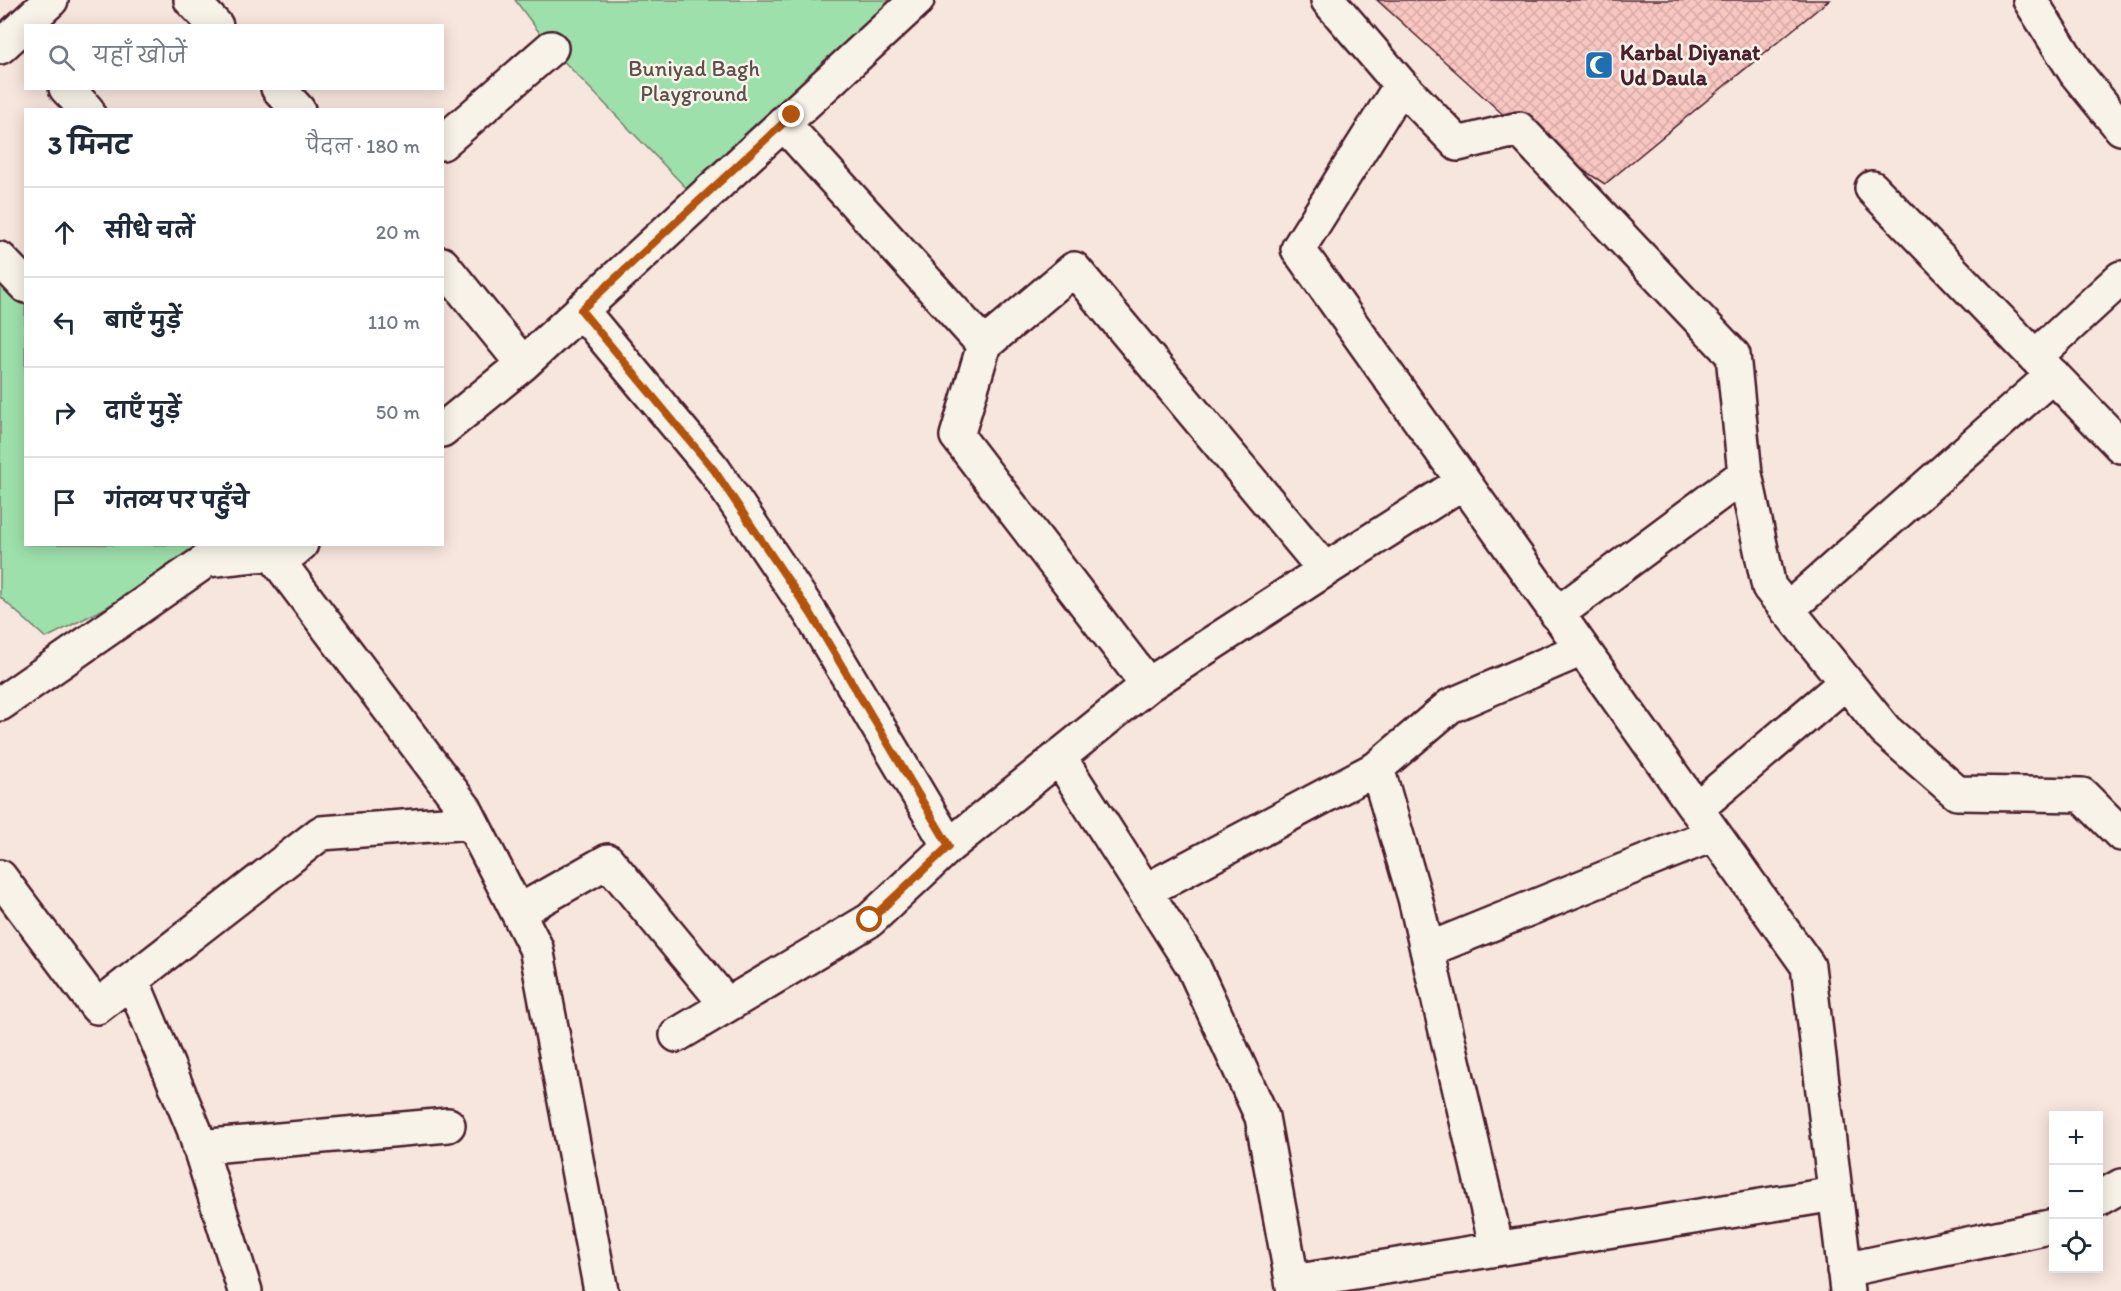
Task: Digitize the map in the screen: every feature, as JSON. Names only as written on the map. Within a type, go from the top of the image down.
[{"type":"street","points":[[24,24],[51,0]]},
{"type":"street","points":[[191,0],[214,24]]},
{"type":"street","points":[[444,428],[523,364],[917,0]]},
{"type":"street","points":[[1328,0],[1401,85],[1458,144],[1520,129],[1733,355],[1745,474],[1768,587],[1885,730],[1957,793],[2082,795],[2121,834]]},
{"type":"street","points":[[2030,0],[2076,73],[2121,128]]},
{"type":"street","points":[[10,37],[24,24]]},
{"type":"street","points":[[444,140],[551,48]]},
{"type":"street","points":[[1401,85],[1298,249],[1808,966],[1845,1281],[2049,1227]]},
{"type":"street","points":[[68,90],[85,108]]},
{"type":"street","points":[[280,90],[296,108]]},
{"type":"street","points":[[783,123],[984,345]]},
{"type":"street","points":[[1872,188],[2121,446]]},
{"type":"street","points":[[0,259],[24,284]]},
{"type":"street","points":[[444,266],[523,364]]},
{"type":"street","points":[[1148,685],[957,436],[984,345],[1074,269],[1325,570]]},
{"type":"street","points":[[1787,610],[2044,366],[2121,278]]},
{"type":"street","points":[[581,310],[714,470],[811,614],[949,846]]},
{"type":"street","points":[[1557,614],[1745,474]]},
{"type":"street","points":[[677,1035],[870,920],[949,846],[1148,685],[1463,482]]},
{"type":"street","points":[[0,704],[207,560],[280,547],[465,809],[536,948],[601,1291]]},
{"type":"street","points":[[1145,891],[1377,768],[1450,706],[1582,649]]},
{"type":"street","points":[[1427,950],[1705,822],[1846,682]]},
{"type":"street","points":[[1059,757],[1193,966],[1262,1117],[1294,1287],[1497,1249],[1835,1194]]},
{"type":"street","points":[[1377,768],[1415,898],[1497,1249]]},
{"type":"street","points":[[0,877],[97,1007],[321,833],[471,822]]},
{"type":"street","points":[[518,912],[608,861],[727,1005]]},
{"type":"street","points":[[132,980],[199,1147],[245,1291]]},
{"type":"street","points":[[199,1147],[448,1125]]},
{"type":"street","points":[[2103,1196],[2121,1186]]},
{"type":"green space","name":"Buniyad Bagh Playground","points":[[515,0],[902,0],[691,193],[551,48]]},
{"type":"green space","points":[[0,277],[24,303],[24,546],[228,546],[46,638],[0,597]]},
{"type":"building","name":"Karbal Diyanat Ud Daula","points":[[1377,0],[1829,0],[1605,184],[1519,129]]},
{"type":"place","name":"Karbal Diyanat Ud Daula","points":[[1599,65]]},
{"type":"route","points":[[792,115],[581,310],[714,470],[811,614],[949,846],[870,920]]}]
